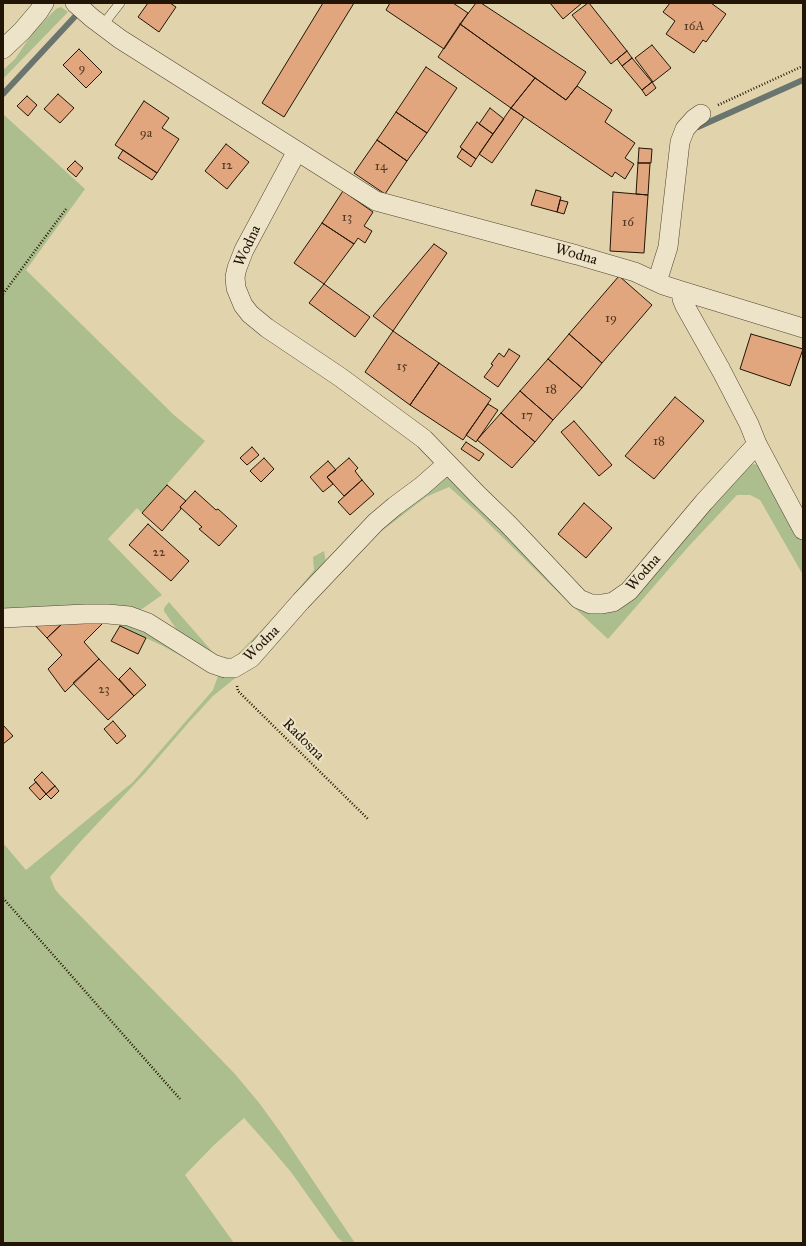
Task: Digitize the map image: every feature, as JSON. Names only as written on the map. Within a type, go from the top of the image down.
[{"type":"street","points":[[3,49],[22,31],[44,3]]},
{"type":"street","name":"Wodna","points":[[75,3],[97,22],[151,59],[370,198],[379,202],[635,272],[682,291],[803,328]]},
{"type":"street","points":[[657,282],[668,247],[680,142],[685,129],[701,114]]},
{"type":"street","name":"Wodna","points":[[297,151],[240,258],[236,270],[235,282],[239,299],[245,309],[260,322],[340,377],[424,439],[447,464],[507,523],[576,597],[589,603],[599,605],[613,602],[622,597],[631,589],[704,502],[757,444]]},
{"type":"street","points":[[682,291],[683,303],[724,377],[757,444],[803,530]]},
{"type":"street","name":"Wodna","points":[[3,618],[94,614],[129,616],[148,623],[213,664],[225,668],[233,668],[251,658],[301,601],[376,522],[422,486],[447,464]]},
{"type":"lane","points":[[97,22],[120,3]]},
{"type":"path","points":[[701,114],[740,94],[803,66]]},
{"type":"path","points":[[3,294],[66,210]]},
{"type":"path","name":"Radosna","points":[[233,668],[238,691],[369,820]]},
{"type":"path","points":[[3,898],[180,1099]]},
{"type":"green space","points":[[61,7],[68,12],[3,79],[3,70],[15,59],[34,31],[56,9]]},
{"type":"green space","points":[[3,114],[85,189],[26,270],[174,415],[205,441],[142,513],[137,508],[108,539],[162,595],[142,609],[3,614]]},
{"type":"green space","points":[[749,465],[758,465],[789,513],[803,541],[803,575],[760,500],[750,495],[737,495],[689,546],[608,639],[566,600],[476,511],[449,487],[426,497],[370,540],[239,675],[213,696],[50,877],[59,894],[235,1074],[260,1104],[355,1243],[344,1243],[338,1238],[291,1172],[244,1118],[213,1146],[185,1175],[234,1243],[3,1243],[3,843],[26,870],[133,782],[213,690],[218,676],[161,645],[120,626],[120,622],[139,628],[222,672],[368,538],[446,477],[449,478],[595,610]]},
{"type":"green space","points":[[324,551],[326,562],[323,568],[259,644],[247,656],[237,661],[227,662],[214,659],[189,644],[181,636],[164,611],[164,608],[169,602],[217,657],[234,658],[284,607],[314,570],[313,557]]},
{"type":"building","points":[[148,3],[170,3],[176,7],[159,32],[138,17]]},
{"type":"building","points":[[323,3],[354,3],[284,117],[262,103]]},
{"type":"building","points":[[390,3],[453,3],[468,13],[444,49],[386,10]]},
{"type":"building","points":[[476,3],[481,3],[586,72],[566,100],[460,24]]},
{"type":"building","points":[[550,3],[582,3],[563,19]]},
{"type":"building","points":[[588,3],[627,51],[611,64],[572,15]]},
{"type":"building","points":[[670,3],[711,3],[726,14],[706,42],[703,40],[694,53],[666,34],[675,21],[663,12]]},
{"type":"building","points":[[460,24],[535,78],[511,108],[438,57]]},
{"type":"building","points":[[652,45],[671,68],[653,82],[635,58]]},
{"type":"building","points":[[79,49],[102,72],[86,88],[63,65]]},
{"type":"building","points":[[627,51],[632,58],[622,66],[617,59]]},
{"type":"building","points":[[632,58],[652,82],[642,90],[622,66]]},
{"type":"building","points":[[426,67],[457,88],[427,133],[396,112]]},
{"type":"building","points":[[535,78],[566,100],[577,86],[612,110],[605,122],[635,143],[625,158],[634,164],[625,179],[615,172],[612,177],[511,108]]},
{"type":"building","points":[[652,82],[656,88],[646,96],[642,90]]},
{"type":"building","points":[[58,94],[74,108],[60,123],[44,109]]},
{"type":"building","points":[[27,96],[37,105],[28,116],[17,106]]},
{"type":"building","points":[[144,101],[169,118],[162,128],[179,139],[157,173],[115,145]]},
{"type":"building","points":[[490,108],[504,119],[493,134],[479,124]]},
{"type":"building","points":[[511,108],[524,117],[492,163],[479,154]]},
{"type":"building","points":[[396,112],[427,133],[407,161],[377,140]]},
{"type":"building","points":[[477,122],[493,134],[476,159],[460,147]]},
{"type":"building","points":[[377,140],[407,161],[385,194],[354,173]]},
{"type":"building","points":[[226,144],[249,162],[227,189],[205,171]]},
{"type":"building","points":[[639,148],[652,149],[651,163],[638,163]]},
{"type":"building","points":[[462,149],[476,159],[471,167],[457,157]]},
{"type":"building","points":[[123,150],[157,173],[152,180],[118,158]]},
{"type":"building","points":[[75,161],[83,168],[76,177],[67,169]]},
{"type":"building","points":[[638,163],[650,163],[648,195],[636,194]]},
{"type":"building","points":[[536,190],[561,197],[557,212],[531,205]]},
{"type":"building","points":[[343,191],[373,212],[364,226],[372,231],[365,243],[358,238],[354,244],[322,223]]},
{"type":"building","points":[[613,192],[648,195],[644,253],[610,251]]},
{"type":"building","points":[[560,200],[568,202],[564,214],[557,212]]},
{"type":"building","points":[[322,223],[354,244],[324,284],[294,263]]},
{"type":"building","points":[[434,244],[447,253],[393,331],[373,316]]},
{"type":"building","points":[[619,276],[652,305],[602,363],[569,334]]},
{"type":"building","points":[[324,284],[370,317],[355,337],[309,303]]},
{"type":"building","points":[[393,331],[439,363],[410,405],[365,372]]},
{"type":"building","points":[[569,334],[602,363],[582,388],[548,359]]},
{"type":"building","points":[[751,334],[803,349],[790,386],[740,369]]},
{"type":"building","points":[[509,349],[520,356],[498,387],[484,377],[493,365],[491,364],[499,353],[504,357]]},
{"type":"building","points":[[548,359],[582,388],[553,420],[520,391]]},
{"type":"building","points":[[439,363],[491,399],[463,440],[410,405]]},
{"type":"building","points":[[520,391],[553,420],[535,442],[501,413]]},
{"type":"building","points":[[675,397],[704,421],[654,479],[625,456]]},
{"type":"building","points":[[488,404],[498,410],[476,442],[466,435]]},
{"type":"building","points":[[501,413],[535,442],[512,468],[477,440]]},
{"type":"building","points":[[574,421],[612,465],[599,476],[561,432]]},
{"type":"building","points":[[466,442],[484,454],[479,461],[461,449]]},
{"type":"building","points":[[252,447],[259,455],[247,465],[240,458]]},
{"type":"building","points":[[264,458],[274,469],[261,482],[250,471]]},
{"type":"building","points":[[349,458],[358,468],[355,471],[362,480],[344,496],[327,477]]},
{"type":"building","points":[[328,461],[336,470],[327,477],[333,484],[323,492],[310,477]]},
{"type":"building","points":[[362,480],[374,494],[350,515],[338,502]]},
{"type":"building","points":[[167,485],[186,501],[162,531],[142,513]]},
{"type":"building","points":[[195,491],[237,526],[219,546],[199,529],[202,527],[180,507]]},
{"type":"building","points":[[584,503],[612,528],[586,558],[558,534]]},
{"type":"building","points":[[148,524],[189,561],[171,581],[129,545]]},
{"type":"building","points":[[65,621],[103,623],[84,642],[99,659],[65,692],[48,669],[62,655],[47,638]]},
{"type":"building","points":[[65,621],[47,638],[33,623]]},
{"type":"building","points":[[120,626],[146,638],[138,654],[111,641]]},
{"type":"building","points":[[99,659],[134,696],[108,720],[73,683]]},
{"type":"building","points":[[130,668],[146,685],[134,696],[119,679]]},
{"type":"building","points":[[113,721],[126,736],[117,744],[104,729]]},
{"type":"building","points":[[3,725],[13,736],[3,744]]},
{"type":"building","points":[[42,772],[55,786],[46,794],[34,780]]},
{"type":"building","points":[[36,782],[46,794],[40,800],[29,788]]},
{"type":"building","points":[[55,786],[59,791],[51,799],[46,794]]},
{"type":"waterway","points":[[3,94],[81,10]]},
{"type":"waterway","points":[[698,127],[803,80]]}]
